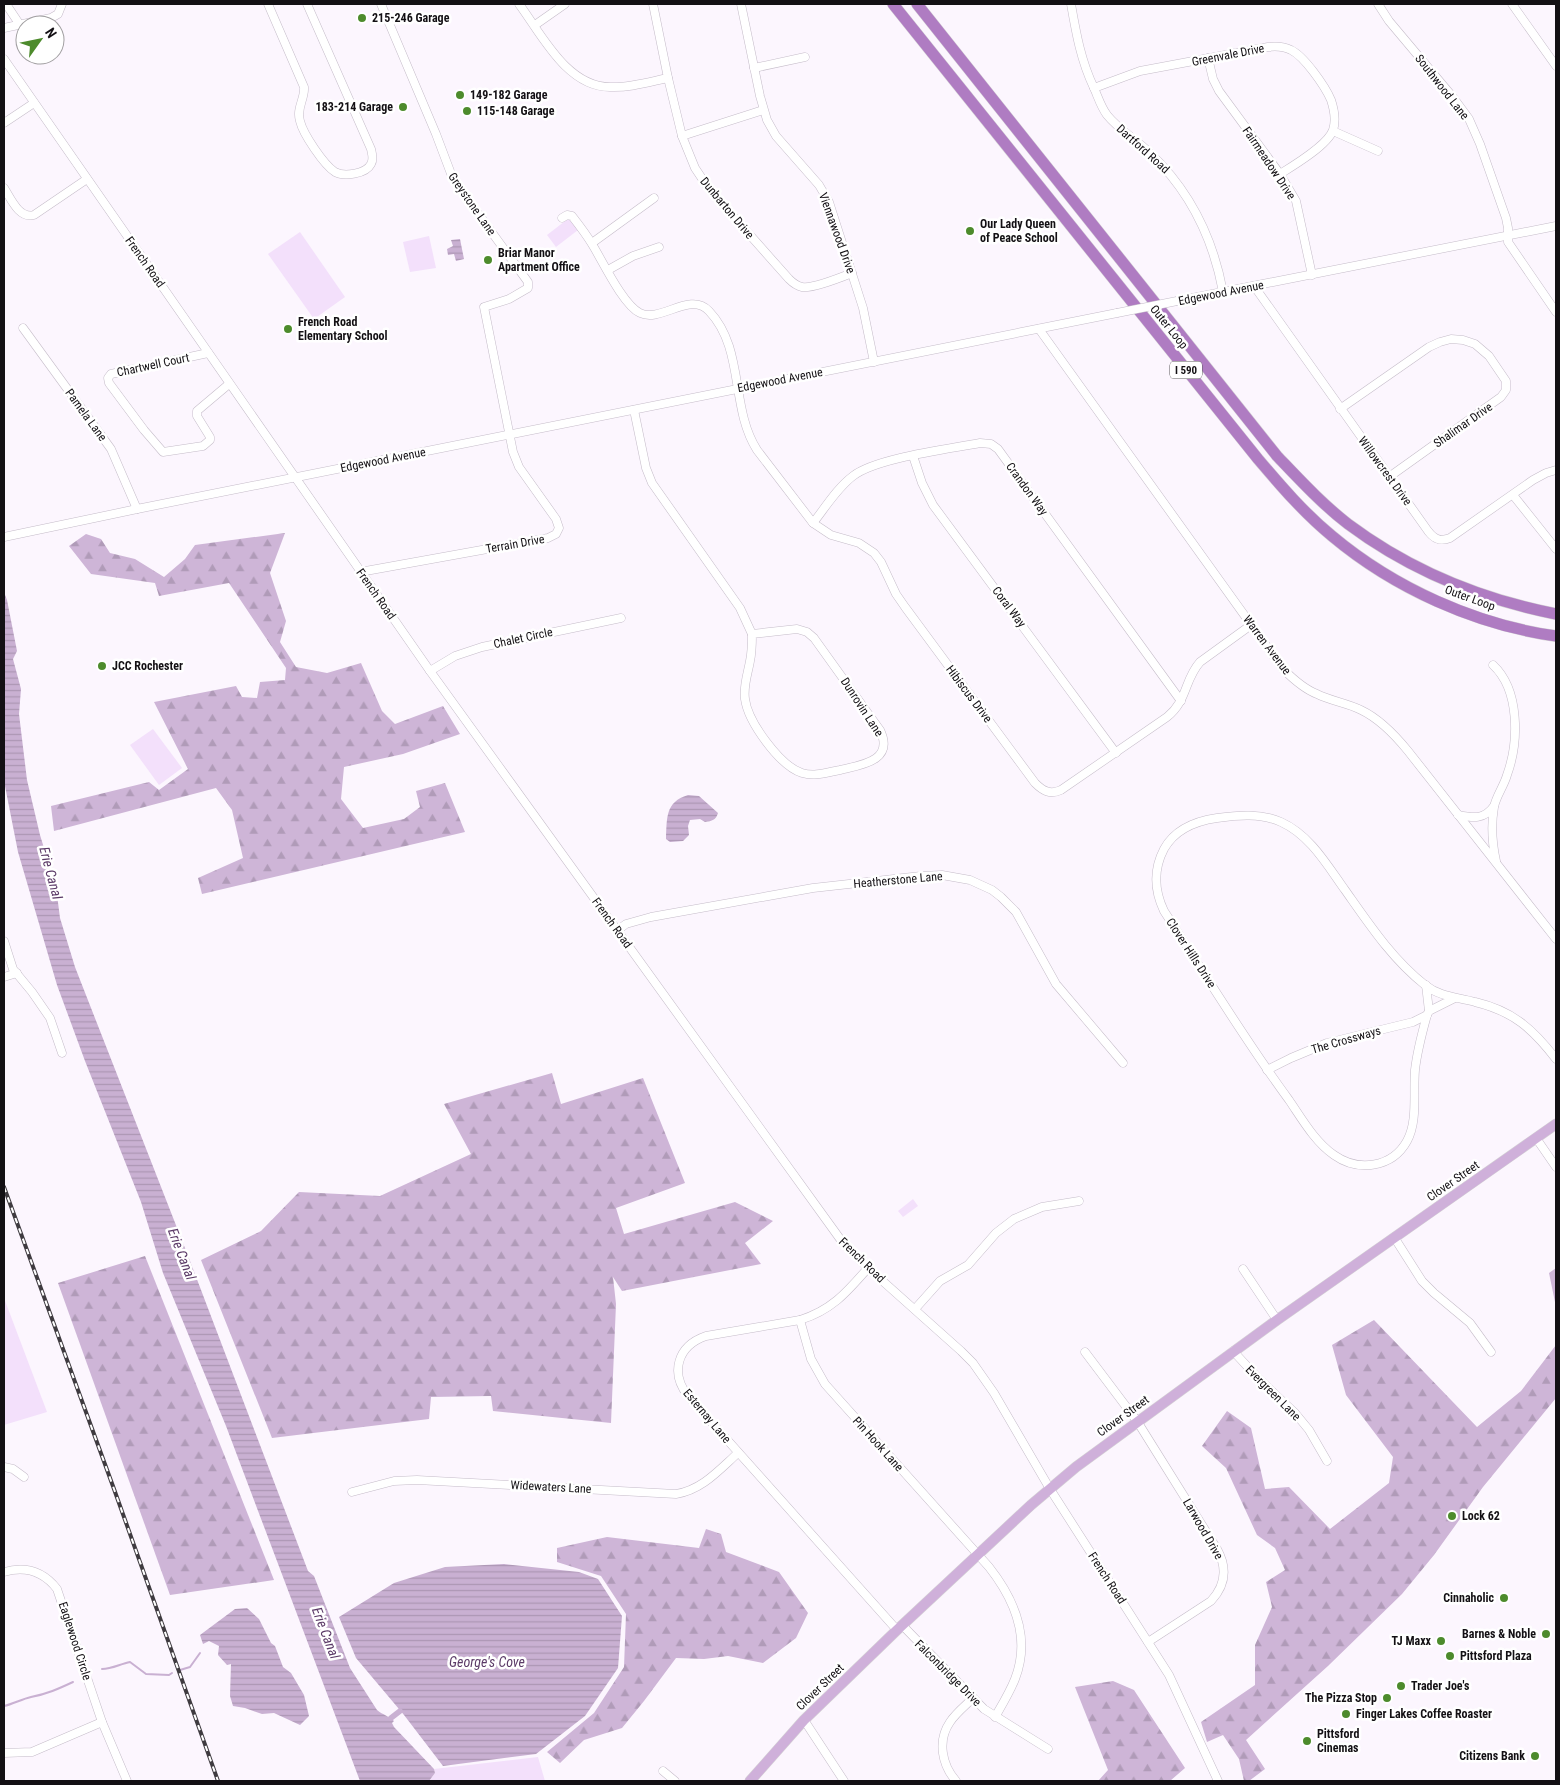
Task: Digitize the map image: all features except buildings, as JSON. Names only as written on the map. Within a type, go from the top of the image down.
[{"type":"highway","name":"Outer Loop","points":[[893,4],[1258,459],[1296,503],[1332,536],[1375,567],[1420,592],[1477,616],[1538,633],[1556,636]]},
{"type":"highway","name":"Outer Loop","points":[[917,4],[1277,456],[1311,492],[1348,524],[1389,552],[1451,584],[1524,608],[1556,614]]},
{"type":"main road","name":"Clover Street","points":[[750,1781],[804,1720],[899,1628],[1050,1488],[1233,1351],[1556,1124]]},
{"type":"street","points":[[6,4],[15,18]]},
{"type":"street","points":[[55,15],[60,10],[62,4]]},
{"type":"street","points":[[268,4],[304,87],[304,96],[299,110],[300,121],[304,130],[324,161],[335,171],[346,174],[362,171],[372,163],[371,149],[308,4]]},
{"type":"street","name":"Greystone Lane","points":[[381,4],[436,134],[453,180],[528,282],[528,288],[509,299],[484,306],[510,434]]},
{"type":"street","points":[[519,4],[563,64],[574,75],[591,84],[603,87],[616,87],[668,78]]},
{"type":"street","points":[[535,25],[565,4]]},
{"type":"street","name":"Dunbarton Drive","points":[[653,4],[682,136],[694,168],[709,189],[788,279],[802,287],[810,287],[852,274]]},
{"type":"street","name":"Viennawood Drive","points":[[741,4],[763,110],[776,136],[815,180],[826,196],[863,308],[874,362]]},
{"type":"street","name":"Dartford Road","points":[[1071,4],[1080,52],[1087,75],[1106,114],[1160,162],[1186,195],[1197,213],[1212,246],[1223,292]]},
{"type":"street","name":"Southwood Lane","points":[[1378,4],[1389,22],[1452,96],[1469,120],[1480,144],[1506,218],[1507,236]]},
{"type":"street","points":[[1512,4],[1556,66]]},
{"type":"street","name":"Greenvale Drive","points":[[1094,88],[1140,71],[1268,47],[1281,47],[1291,50],[1305,62],[1331,99],[1334,117],[1333,132]]},
{"type":"street","points":[[754,68],[805,57]]},
{"type":"street","name":"Fairmeadow Drive","points":[[1208,58],[1213,79],[1219,91],[1280,174],[1296,201],[1312,275]]},
{"type":"street","name":"French Road","points":[[4,59],[430,671],[843,1243],[868,1268],[961,1351],[994,1393],[1050,1488],[1169,1675],[1218,1781]]},
{"type":"street","points":[[4,123],[34,102]]},
{"type":"street","points":[[682,136],[763,110]]},
{"type":"street","points":[[1280,174],[1316,149],[1333,132],[1378,151]]},
{"type":"street","points":[[4,188],[21,213],[30,216],[87,179]]},
{"type":"street","points":[[592,243],[654,198]]},
{"type":"street","points":[[562,218],[567,215],[572,216],[592,243],[608,270],[633,256],[659,247]]},
{"type":"street","name":"Edgewood Avenue","points":[[4,537],[738,388],[1556,226]]},
{"type":"street","points":[[1507,236],[1510,245],[1556,312]]},
{"type":"street","name":"Hibiscus Drive","points":[[608,270],[637,312],[654,314],[695,304],[708,310],[725,334],[730,348],[743,418],[751,440],[804,514],[813,523],[831,535],[859,542],[874,553],[881,562],[896,594],[905,608],[1042,790],[1052,793],[1061,790],[1167,717],[1182,701],[1194,669],[1200,662],[1251,625]]},
{"type":"street","name":"Willowcrest Drive","points":[[1254,286],[1428,531],[1439,540],[1450,538],[1542,475],[1556,470]]},
{"type":"street","name":"Pamela Lane","points":[[24,328],[111,450],[137,509]]},
{"type":"street","name":"Warren Avenue","points":[[1039,329],[1283,668],[1296,681],[1317,694],[1362,710],[1385,726],[1408,751],[1556,939]]},
{"type":"street","name":"Shalimar Drive","points":[[1340,409],[1429,347],[1446,340],[1464,340],[1480,347],[1489,356],[1504,377],[1506,390],[1502,397],[1389,477]]},
{"type":"street","name":"Chartwell Court","points":[[208,353],[111,374],[108,378],[109,383],[163,452],[203,446],[208,442],[210,437],[197,416],[196,410],[230,384]]},
{"type":"street","name":"Dunrovin Lane","points":[[634,410],[646,468],[652,483],[740,608],[752,634],[752,653],[744,690],[746,704],[757,727],[782,760],[805,774],[868,764],[877,758],[884,742],[880,730],[811,635],[797,629],[752,634]]},
{"type":"street","name":"Terrain Drive","points":[[360,572],[548,538],[556,534],[559,528],[556,519],[516,461],[510,434]]},
{"type":"street","name":"Crandon Way","points":[[813,523],[845,483],[854,475],[872,466],[980,443],[994,446],[1182,701]]},
{"type":"street","name":"Coral Way","points":[[914,456],[922,484],[933,505],[1116,753]]},
{"type":"street","points":[[1513,495],[1556,549]]},
{"type":"street","name":"Chalet Circle","points":[[430,671],[455,656],[482,646],[621,618]]},
{"type":"street","points":[[1458,815],[1470,817],[1488,814],[1495,804],[1508,773],[1512,755],[1514,727],[1512,703],[1501,672],[1492,665]]},
{"type":"street","points":[[1495,804],[1492,822],[1492,845],[1497,863]]},
{"type":"street","name":"Clover Hills Drive","points":[[1426,986],[1428,1013],[1417,1055],[1414,1114],[1410,1133],[1401,1149],[1384,1162],[1371,1165],[1357,1165],[1344,1160],[1329,1151],[1312,1132],[1267,1070],[1160,902],[1156,885],[1158,862],[1170,840],[1185,828],[1203,820],[1241,816],[1263,817],[1288,826],[1312,846],[1385,944],[1400,962],[1426,986],[1438,993],[1484,1004],[1514,1018],[1535,1033],[1556,1059]]},
{"type":"street","name":"Heatherstone Lane","points":[[618,930],[626,924],[651,917],[814,888],[942,875],[970,880],[992,890],[1002,897],[1016,912],[1056,984],[1123,1063]]},
{"type":"street","points":[[4,941],[13,969],[50,1018],[62,1053]]},
{"type":"street","points":[[4,978],[17,973]]},
{"type":"street","points":[[1428,1013],[1455,998]]},
{"type":"street","name":"The Crossways","points":[[1267,1070],[1317,1046],[1413,1022],[1428,1013]]},
{"type":"street","points":[[1536,1138],[1556,1167]]},
{"type":"street","points":[[916,1309],[940,1281],[968,1265],[996,1233],[1014,1219],[1042,1207],[1079,1201]]},
{"type":"street","points":[[1394,1238],[1422,1281],[1470,1323],[1491,1352]]},
{"type":"street","name":"Esternay Lane","points":[[868,1268],[833,1305],[815,1315],[800,1320],[706,1336],[693,1342],[681,1356],[678,1377],[684,1391],[738,1453],[899,1628]]},
{"type":"street","points":[[1243,1269],[1277,1320]]},
{"type":"street","name":"Pin Hook Lane","points":[[800,1320],[811,1359],[825,1384],[978,1554],[1008,1592],[1017,1614],[1020,1636],[1019,1662],[1015,1679],[995,1717]]},
{"type":"street","name":"Evergreen Lane","points":[[1233,1351],[1295,1413],[1309,1430],[1327,1461]]},
{"type":"street","name":"Larwood Drive","points":[[1085,1352],[1137,1421],[1222,1560],[1224,1570],[1221,1588],[1211,1601],[1148,1642]]},
{"type":"street","name":"Widewaters Lane","points":[[352,1492],[394,1481],[417,1480],[676,1494],[691,1491],[700,1486],[738,1453]]},
{"type":"street","points":[[4,1467],[13,1469],[24,1477]]},
{"type":"street","name":"Eaglewood Circle","points":[[4,1572],[18,1569],[33,1570],[49,1579],[57,1589],[102,1722],[127,1781]]},
{"type":"street","name":"Falconbridge Drive","points":[[899,1628],[972,1698],[995,1717],[1048,1749]]},
{"type":"street","points":[[956,1781],[945,1763],[943,1754],[944,1738],[950,1722],[972,1698]]},
{"type":"street","points":[[804,1720],[844,1781]]},
{"type":"street","points":[[4,1753],[32,1752],[102,1722]]},
{"type":"street","points":[[663,1771],[675,1781]]},
{"type":"shaded area","points":[[569,218],[578,230],[556,247],[547,235]]},
{"type":"shaded area","points":[[300,232],[345,297],[314,319],[268,254]]},
{"type":"shaded area","points":[[429,236],[436,268],[410,272],[403,242]]},
{"type":"shaded area","points":[[153,729],[182,768],[159,785],[130,745]]},
{"type":"shaded area","points":[[913,1199],[918,1206],[903,1217],[898,1211]]},
{"type":"shaded area","points":[[4,1298],[47,1412],[4,1425]]},
{"type":"shaded area","points":[[538,1757],[545,1781],[429,1781],[435,1773],[434,1769]]},
{"type":"green space","points":[[285,533],[270,573],[286,621],[280,642],[296,667],[327,673],[361,663],[382,711],[395,724],[443,706],[460,734],[403,754],[344,767],[341,799],[363,828],[404,819],[420,807],[416,791],[445,783],[465,832],[202,894],[198,878],[243,858],[232,810],[216,788],[54,831],[51,806],[149,782],[159,790],[188,769],[154,702],[236,686],[242,697],[257,698],[260,682],[285,680],[286,668],[229,583],[159,596],[155,583],[91,574],[69,546],[86,534],[101,539],[110,553],[135,559],[164,577],[185,559],[195,545]]},
{"type":"green space","points":[[552,1073],[561,1104],[643,1078],[685,1183],[616,1208],[624,1234],[735,1202],[773,1221],[745,1243],[761,1264],[622,1291],[613,1277],[616,1304],[611,1423],[493,1411],[491,1396],[431,1397],[429,1419],[272,1438],[201,1260],[261,1231],[299,1192],[380,1196],[471,1154],[444,1104]]},
{"type":"green space","points":[[145,1256],[274,1580],[170,1595],[58,1283]]},
{"type":"green space","points":[[1556,1268],[1556,1307],[1549,1273]]},
{"type":"green space","points":[[1374,1320],[1477,1427],[1521,1391],[1556,1345],[1556,1398],[1483,1487],[1434,1555],[1402,1594],[1328,1666],[1246,1740],[1265,1769],[1249,1781],[1244,1781],[1239,1759],[1223,1735],[1207,1742],[1201,1722],[1255,1685],[1255,1645],[1272,1607],[1266,1582],[1285,1570],[1275,1548],[1257,1535],[1226,1468],[1202,1446],[1227,1411],[1251,1428],[1265,1489],[1289,1487],[1330,1529],[1389,1483],[1393,1457],[1346,1395],[1332,1345]]},
{"type":"green space","points":[[706,1529],[721,1534],[726,1552],[779,1572],[808,1613],[796,1638],[763,1663],[728,1656],[704,1659],[676,1658],[622,1728],[584,1740],[560,1763],[547,1752],[594,1713],[624,1667],[626,1614],[601,1576],[557,1562],[557,1548],[607,1537],[699,1548]]},
{"type":"green space","points":[[1113,1681],[1134,1690],[1185,1768],[1170,1781],[1098,1781],[1108,1770],[1075,1687]]},
{"type":"water","points":[[460,239],[464,259],[456,261],[454,254],[448,255],[447,249],[453,246],[451,240]]},
{"type":"water","name":"Erie Canal","points":[[4,592],[17,651],[13,659],[21,689],[19,714],[27,780],[40,835],[56,887],[60,918],[75,967],[308,1571],[314,1576],[350,1668],[377,1710],[394,1721],[392,1723],[394,1727],[434,1769],[435,1773],[429,1781],[360,1781],[226,1426],[163,1273],[141,1202],[57,985],[18,852],[4,781]]},
{"type":"water","points":[[688,795],[699,796],[718,813],[713,820],[707,822],[700,819],[690,820],[688,826],[689,835],[683,841],[670,842],[666,839],[667,818],[671,806],[680,798]]},
{"type":"water","name":"George's Cove","points":[[504,1564],[579,1572],[598,1579],[622,1616],[618,1668],[585,1716],[536,1754],[443,1766],[404,1715],[356,1658],[339,1617],[394,1583],[445,1567]]},
{"type":"water","points":[[247,1608],[259,1619],[271,1643],[275,1646],[283,1667],[291,1673],[304,1695],[309,1716],[300,1725],[274,1713],[262,1714],[233,1706],[230,1696],[231,1664],[227,1665],[218,1655],[219,1646],[209,1641],[203,1644],[200,1635],[235,1609]]},
{"type":"waterway","points":[[180,1670],[190,1667],[200,1653]]},
{"type":"waterway","points":[[102,1669],[130,1662],[146,1674],[169,1675],[172,1673]]},
{"type":"waterway","points":[[4,1706],[47,1693],[73,1682]]},
{"type":"waterway","points":[[391,1718],[400,1711]]},
{"type":"railway","points":[[4,1187],[218,1781]]},
{"type":"place","name":"215-246 Garage","points":[[362,18]]},
{"type":"place","name":"149-182 Garage","points":[[460,95]]},
{"type":"place","name":"183-214 Garage","points":[[403,107]]},
{"type":"place","name":"115-148 Garage","points":[[467,111]]},
{"type":"place","name":"Our Lady Queen of Peace School","points":[[970,231]]},
{"type":"place","name":"Briar Manor Apartment Office","points":[[488,260]]},
{"type":"place","name":"French Road Elementary School","points":[[288,329]]},
{"type":"place","name":"JCC Rochester","points":[[102,666]]},
{"type":"place","name":"Lock 62","points":[[1452,1516]]},
{"type":"place","name":"Cinnaholic","points":[[1504,1598]]},
{"type":"place","name":"Barnes & Noble","points":[[1546,1634]]},
{"type":"place","name":"TJ Maxx","points":[[1441,1641]]},
{"type":"place","name":"Pittsford Plaza","points":[[1450,1656]]},
{"type":"place","name":"Trader Joe's","points":[[1401,1686]]},
{"type":"place","name":"The Pizza Stop","points":[[1387,1698]]},
{"type":"place","name":"Finger Lakes Coffee Roaster","points":[[1346,1714]]},
{"type":"place","name":"Pittsford Cinemas","points":[[1307,1741]]},
{"type":"place","name":"Citizens Bank","points":[[1535,1756]]}]
